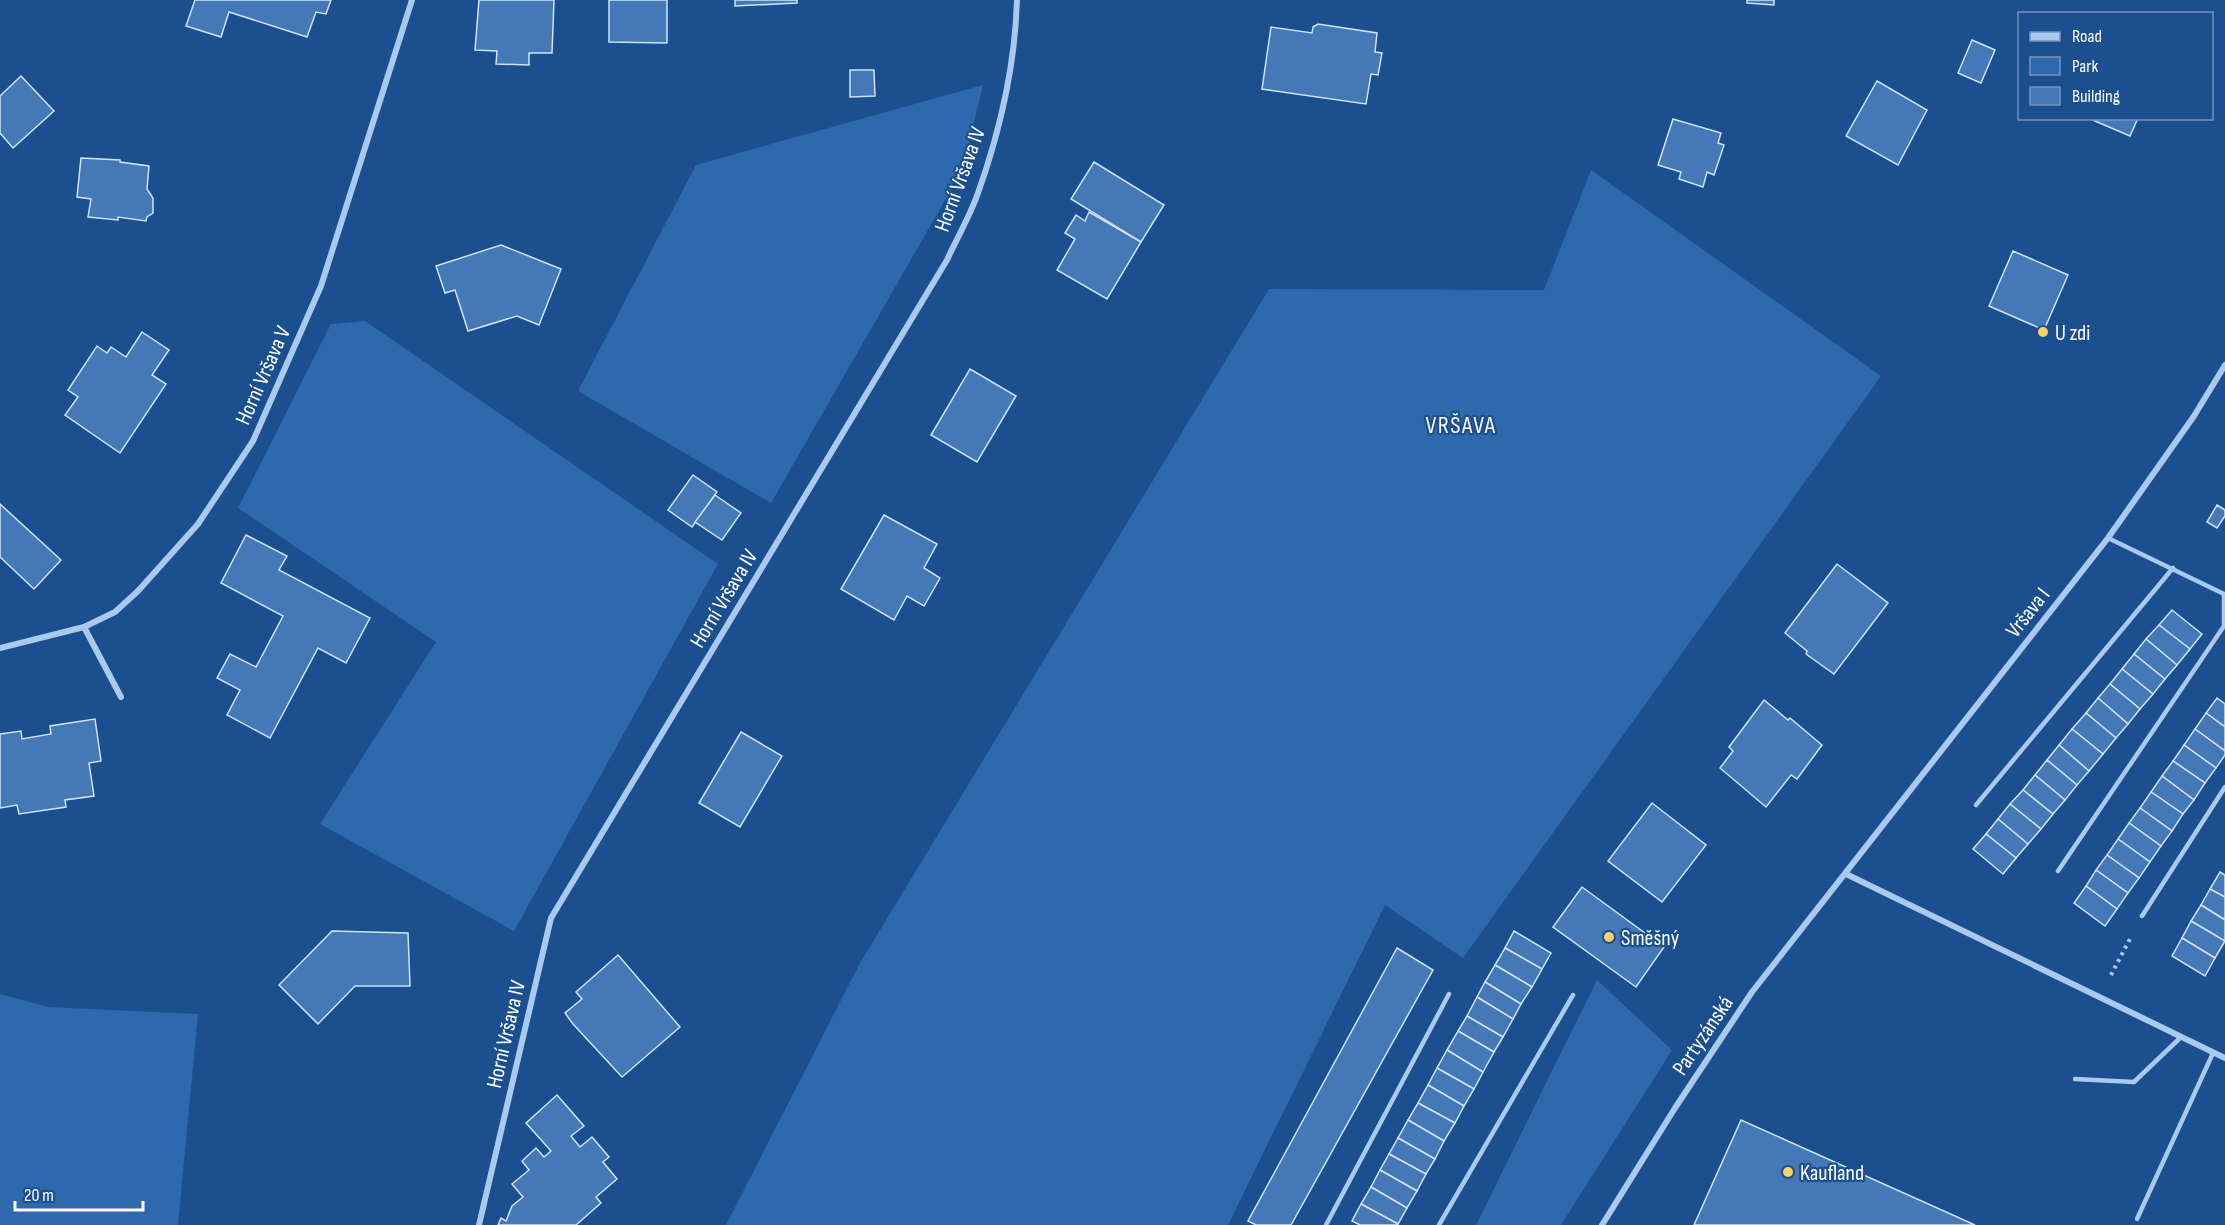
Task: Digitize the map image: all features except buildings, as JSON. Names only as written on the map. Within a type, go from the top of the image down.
[{"type":"street","name":"Horní Vršava V","points":[[0,648],[84,627],[115,612],[138,591],[198,524],[253,441],[321,286],[412,0]]},
{"type":"street","name":"Horní Vršava IV","points":[[479,1225],[551,918],[947,260],[978,194],[1007,92],[1016,41],[1017,0]]},
{"type":"street","name":"Vršava I","points":[[1846,874],[2108,538],[2194,416],[2225,365]]},
{"type":"street","points":[[84,627],[121,697]]},
{"type":"street","points":[[1846,874],[2225,1058]]},
{"type":"street","name":"Partyzánská","points":[[1602,1225],[1681,1098],[1752,992],[1846,874]]},
{"type":"lane","points":[[2058,871],[2224,626],[2224,594],[2108,538]]},
{"type":"lane","points":[[1976,805],[2173,568]]},
{"type":"lane","points":[[2142,916],[2225,787]]},
{"type":"lane","points":[[1326,1225],[1449,994]]},
{"type":"lane","points":[[1439,1225],[1573,995]]},
{"type":"lane","points":[[2075,1080],[2134,1082],[2180,1038]]},
{"type":"lane","points":[[2137,1219],[2213,1053]]},
{"type":"path","points":[[2100,997],[2142,916]]},
{"type":"green space","points":[[983,85],[963,169],[771,503],[578,391],[696,165]]},
{"type":"green space","points":[[1591,170],[1881,376],[1463,958],[1385,905],[1228,1225],[726,1225],[860,963],[1269,289],[1544,290]]},
{"type":"green space","points":[[365,321],[718,564],[514,931],[320,824],[436,642],[238,508],[331,324]]},
{"type":"green space","points":[[1597,980],[1672,1050],[1561,1225],[1476,1225]]},
{"type":"green space","points":[[0,994],[48,1007],[198,1014],[178,1225],[0,1225]]},
{"type":"place","name":"U zdi","points":[[2043,332]]},
{"type":"place","name":"Směšný","points":[[1609,937]]},
{"type":"place","name":"Kaufland","points":[[1788,1172]]},
{"type":"district","name":"VRŠAVA","points":[[1461,425]]}]
